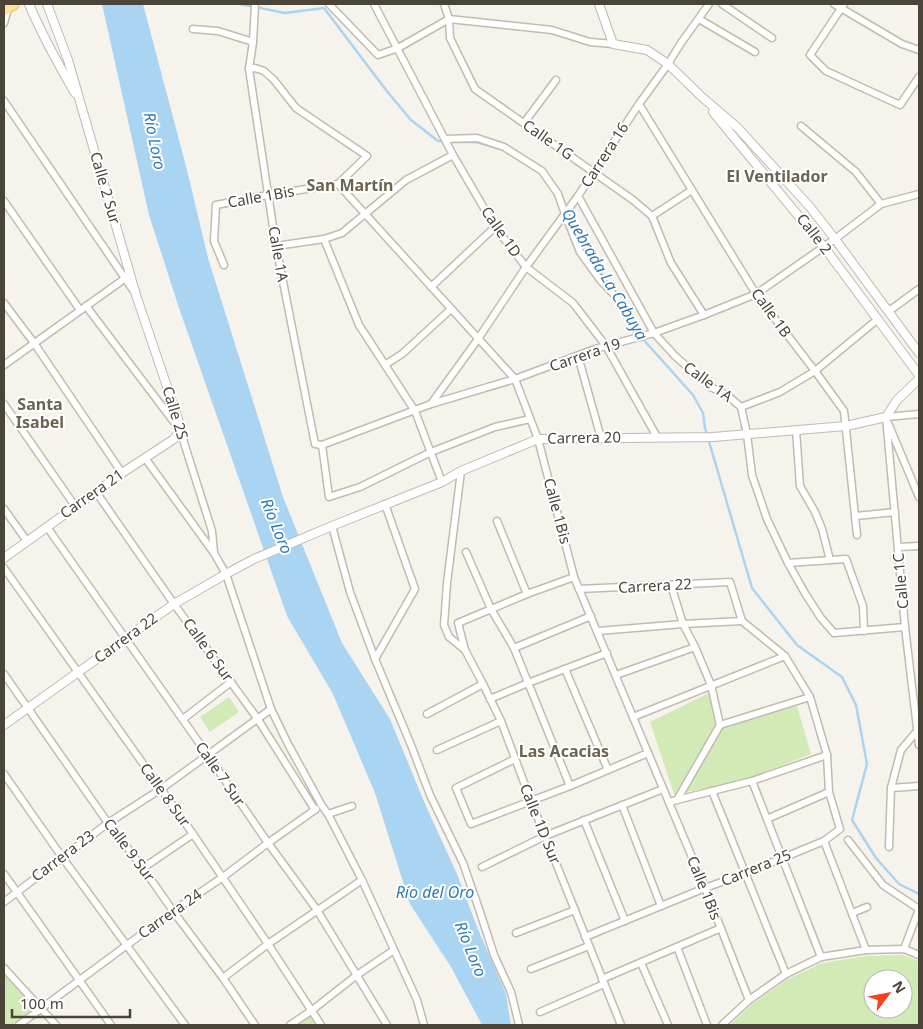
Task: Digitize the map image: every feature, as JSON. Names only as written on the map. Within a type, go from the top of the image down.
[{"type":"street","name":"Calle 2 Sur","points":[[29,4],[39,29],[80,101]]},
{"type":"street","name":"Calle 2 Sur","points":[[47,4],[68,60],[128,276]]},
{"type":"street","name":"Calle 1A","points":[[256,4],[253,42],[248,68],[276,246],[329,497]]},
{"type":"street","points":[[329,4],[378,55],[398,48],[449,19],[552,30],[590,42],[613,44],[599,4]]},
{"type":"street","name":"Calle 1D","points":[[374,4],[453,155],[495,227],[526,267],[573,303],[606,346],[657,437]]},
{"type":"street","name":"Calle 1G","points":[[444,4],[449,19],[450,38],[475,89],[594,172],[652,216],[671,263],[704,315]]},
{"type":"street","name":"Carrera 16","points":[[431,404],[578,196],[709,4]]},
{"type":"street","points":[[722,4],[772,38]]},
{"type":"street","points":[[834,4],[842,6],[902,44],[919,50]]},
{"type":"street","points":[[842,6],[810,55],[826,71],[900,105],[919,77]]},
{"type":"street","points":[[4,23],[8,7]]},
{"type":"street","points":[[699,19],[754,52]]},
{"type":"street","points":[[193,29],[218,31],[253,42]]},
{"type":"street","name":"Calle 2","points":[[613,44],[647,50],[668,64],[703,98],[737,127],[810,207],[919,352]]},
{"type":"street","points":[[248,68],[264,71],[274,80],[296,108],[367,156],[338,184]]},
{"type":"street","points":[[524,123],[556,80]]},
{"type":"street","name":"Calle 2","points":[[703,98],[824,247],[919,375]]},
{"type":"street","points":[[4,101],[128,276],[4,365]]},
{"type":"street","name":"Calle 1B","points":[[639,104],[756,294],[844,411],[857,535]]},
{"type":"street","points":[[802,126],[856,172],[881,204]]},
{"type":"street","points":[[445,138],[476,138],[504,147],[542,171],[558,194],[580,252],[601,281],[622,302],[641,336]]},
{"type":"street","points":[[276,246],[324,239],[342,233],[406,180],[453,155]]},
{"type":"street","name":"Calle 1Bis","points":[[224,265],[214,241],[216,205],[338,184],[515,379],[538,439],[574,577],[663,789],[673,801],[749,1000]]},
{"type":"street","points":[[652,216],[692,190]]},
{"type":"street","name":"Carrera 19","points":[[318,445],[431,404],[515,379],[606,346],[704,315],[756,294],[824,247],[881,204],[919,194]]},
{"type":"street","name":"Calle 1A","points":[[578,196],[654,332],[674,356],[708,386],[728,396],[741,408],[747,434],[752,474],[767,519],[806,595],[834,633],[864,631]]},
{"type":"street","points":[[4,201],[83,308],[180,430]]},
{"type":"street","points":[[431,287],[495,227]]},
{"type":"street","points":[[324,239],[359,325],[415,411],[442,482]]},
{"type":"street","name":"Calle 2S","points":[[128,276],[136,294],[179,422],[212,531],[214,553]]},
{"type":"street","points":[[889,311],[919,289]]},
{"type":"street","points":[[4,302],[122,473]]},
{"type":"street","points":[[385,365],[402,354],[451,309]]},
{"type":"street","points":[[741,408],[780,392],[815,371],[878,319]]},
{"type":"street","points":[[578,356],[601,438]]},
{"type":"street","points":[[886,417],[897,400],[919,379]]},
{"type":"street","points":[[4,404],[75,506]]},
{"type":"street","points":[[886,417],[919,414]]},
{"type":"street","points":[[886,417],[919,497]]},
{"type":"street","name":"Carrera 20","points":[[254,559],[442,482],[461,471],[538,439],[713,437],[846,426],[886,417]]},
{"type":"street","name":"Calle 1C","points":[[886,417],[905,627],[917,708],[919,745]]},
{"type":"street","name":"Carrera 20","points":[[329,497],[360,487],[431,452],[495,427],[530,419]]},
{"type":"street","name":"Carrera 21","points":[[4,558],[122,473],[174,439],[180,430]]},
{"type":"street","points":[[796,430],[800,486],[815,512],[822,529],[830,560]]},
{"type":"street","points":[[146,458],[214,553],[226,574],[271,709],[362,880],[417,1000],[422,1024]]},
{"type":"street","points":[[461,471],[447,583],[444,626],[449,637],[465,650]]},
{"type":"street","name":"Calle 6 Sur","points":[[96,492],[257,718],[315,810]]},
{"type":"street","points":[[375,659],[415,589],[385,504]]},
{"type":"street","points":[[4,509],[27,541]]},
{"type":"street","points":[[856,516],[895,512]]},
{"type":"street","points":[[497,521],[527,594]]},
{"type":"street","name":"Calle 7 Sur","points":[[47,526],[268,843],[317,910],[387,1025]]},
{"type":"street","points":[[332,526],[350,592],[375,659],[430,795],[462,864],[494,955],[512,992],[519,1025]]},
{"type":"street","points":[[898,547],[919,546]]},
{"type":"street","points":[[466,552],[491,609],[514,648],[570,786]]},
{"type":"street","name":"Carrera 22","points":[[4,725],[174,604],[254,559]]},
{"type":"street","points":[[788,563],[846,559],[863,606],[864,631],[905,627]]},
{"type":"street","name":"Calle 8 Sur","points":[[4,568],[223,877],[321,1025]]},
{"type":"street","points":[[491,609],[574,577]]},
{"type":"street","name":"Carrera 22","points":[[579,589],[730,582],[742,621]]},
{"type":"street","points":[[671,585],[683,624],[711,685],[720,724]]},
{"type":"street","name":"Calle 1D Sur","points":[[491,609],[458,623],[465,650],[484,684],[501,721],[621,1025]]},
{"type":"street","points":[[514,648],[591,616]]},
{"type":"street","points":[[598,631],[742,621],[785,656],[810,697],[827,755],[829,792],[767,819]]},
{"type":"street","points":[[616,675],[695,647]]},
{"type":"street","points":[[490,699],[607,653]]},
{"type":"street","points":[[633,717],[785,656]]},
{"type":"street","points":[[565,669],[608,770]]},
{"type":"street","name":"Calle 9 Sur","points":[[4,674],[108,823],[224,978],[255,1025]]},
{"type":"street","points":[[183,719],[231,682]]},
{"type":"street","points":[[427,714],[484,684]]},
{"type":"street","points":[[673,801],[720,724],[810,697]]},
{"type":"street","name":"Carrera 23","points":[[4,902],[108,823],[161,789],[271,709]]},
{"type":"street","points":[[437,750],[501,721]]},
{"type":"street","points":[[889,847],[891,788],[901,750],[918,731]]},
{"type":"street","points":[[515,759],[456,788],[471,824],[570,786],[648,753]]},
{"type":"street","points":[[673,801],[752,781],[827,755]]},
{"type":"street","points":[[4,774],[62,858],[185,1025]]},
{"type":"street","points":[[752,781],[821,957]]},
{"type":"street","points":[[891,788],[919,786]]},
{"type":"street","points":[[482,868],[545,836],[663,789]]},
{"type":"street","points":[[712,791],[786,974]]},
{"type":"street","name":"Carrera 25","points":[[586,937],[824,841],[840,829],[829,792]]},
{"type":"street","points":[[622,805],[661,906]]},
{"type":"street","name":"Carrera 24","points":[[19,1025],[173,911],[322,806]]},
{"type":"street","points":[[328,814],[352,806]]},
{"type":"street","points":[[584,820],[624,921]]},
{"type":"street","points":[[143,868],[193,834]]},
{"type":"street","points":[[848,840],[883,885],[919,909],[904,948]]},
{"type":"street","points":[[824,841],[866,950]]},
{"type":"street","points":[[4,874],[111,1025]]},
{"type":"street","points":[[224,978],[268,944],[362,880]]},
{"type":"street","points":[[852,913],[867,907]]},
{"type":"street","points":[[516,933],[575,910]]},
{"type":"street","points":[[540,1012],[641,963],[721,928]]},
{"type":"street","points":[[531,969],[589,946]]},
{"type":"street","points":[[677,947],[707,1025]]},
{"type":"street","points":[[722,1025],[749,1000],[786,974],[821,957],[866,950],[904,948],[919,955]]},
{"type":"street","points":[[290,1025],[394,950]]},
{"type":"street","points":[[641,963],[668,1025]]},
{"type":"street","points":[[4,968],[56,1025]]},
{"type":"green space","points":[[711,692],[716,730],[797,706],[811,754],[749,778],[674,794],[650,722]]},
{"type":"green space","points":[[229,697],[239,712],[210,732],[200,717]]},
{"type":"green space","points":[[903,955],[919,961],[919,1025],[730,1025],[752,1004],[788,979],[822,963],[866,956]]},
{"type":"green space","points":[[4,972],[36,1007],[12,1025],[4,1025]]},
{"type":"green space","points":[[311,1011],[321,1025],[290,1025]]},
{"type":"water","name":"Río del Oro","points":[[102,4],[143,4],[208,258],[283,497],[342,643],[390,719],[425,804],[457,874],[477,927],[506,994],[511,1025],[482,1025],[451,967],[410,904],[375,793],[333,694],[287,616],[179,308],[149,215]]},
{"type":"waterway","name":"Quebrada La Cabuya","points":[[240,4],[285,13],[324,8],[411,120],[438,141],[444,141]]},
{"type":"waterway","name":"Quebrada La Cabuya","points":[[457,142],[476,142],[501,149]]},
{"type":"waterway","name":"Quebrada La Cabuya","points":[[572,225],[610,287]]},
{"type":"waterway","name":"Quebrada La Cabuya","points":[[642,338],[693,395],[703,413],[705,428],[752,588],[797,645],[842,677],[856,705],[867,764],[852,820],[876,858],[899,884],[919,894]]},
{"type":"district","name":"El Ventilador","points":[[777,176]]},
{"type":"district","name":"San Martín","points":[[350,185]]},
{"type":"district","name":"Santa Isabel","points":[[40,413]]},
{"type":"district","name":"Las Acacias","points":[[564,751]]},
{"type":"water label","name":"Río Loro","points":[[155,141]]},
{"type":"water label","name":"Río Loro","points":[[277,526]]},
{"type":"water label","name":"Río Loro","points":[[471,949]]}]
